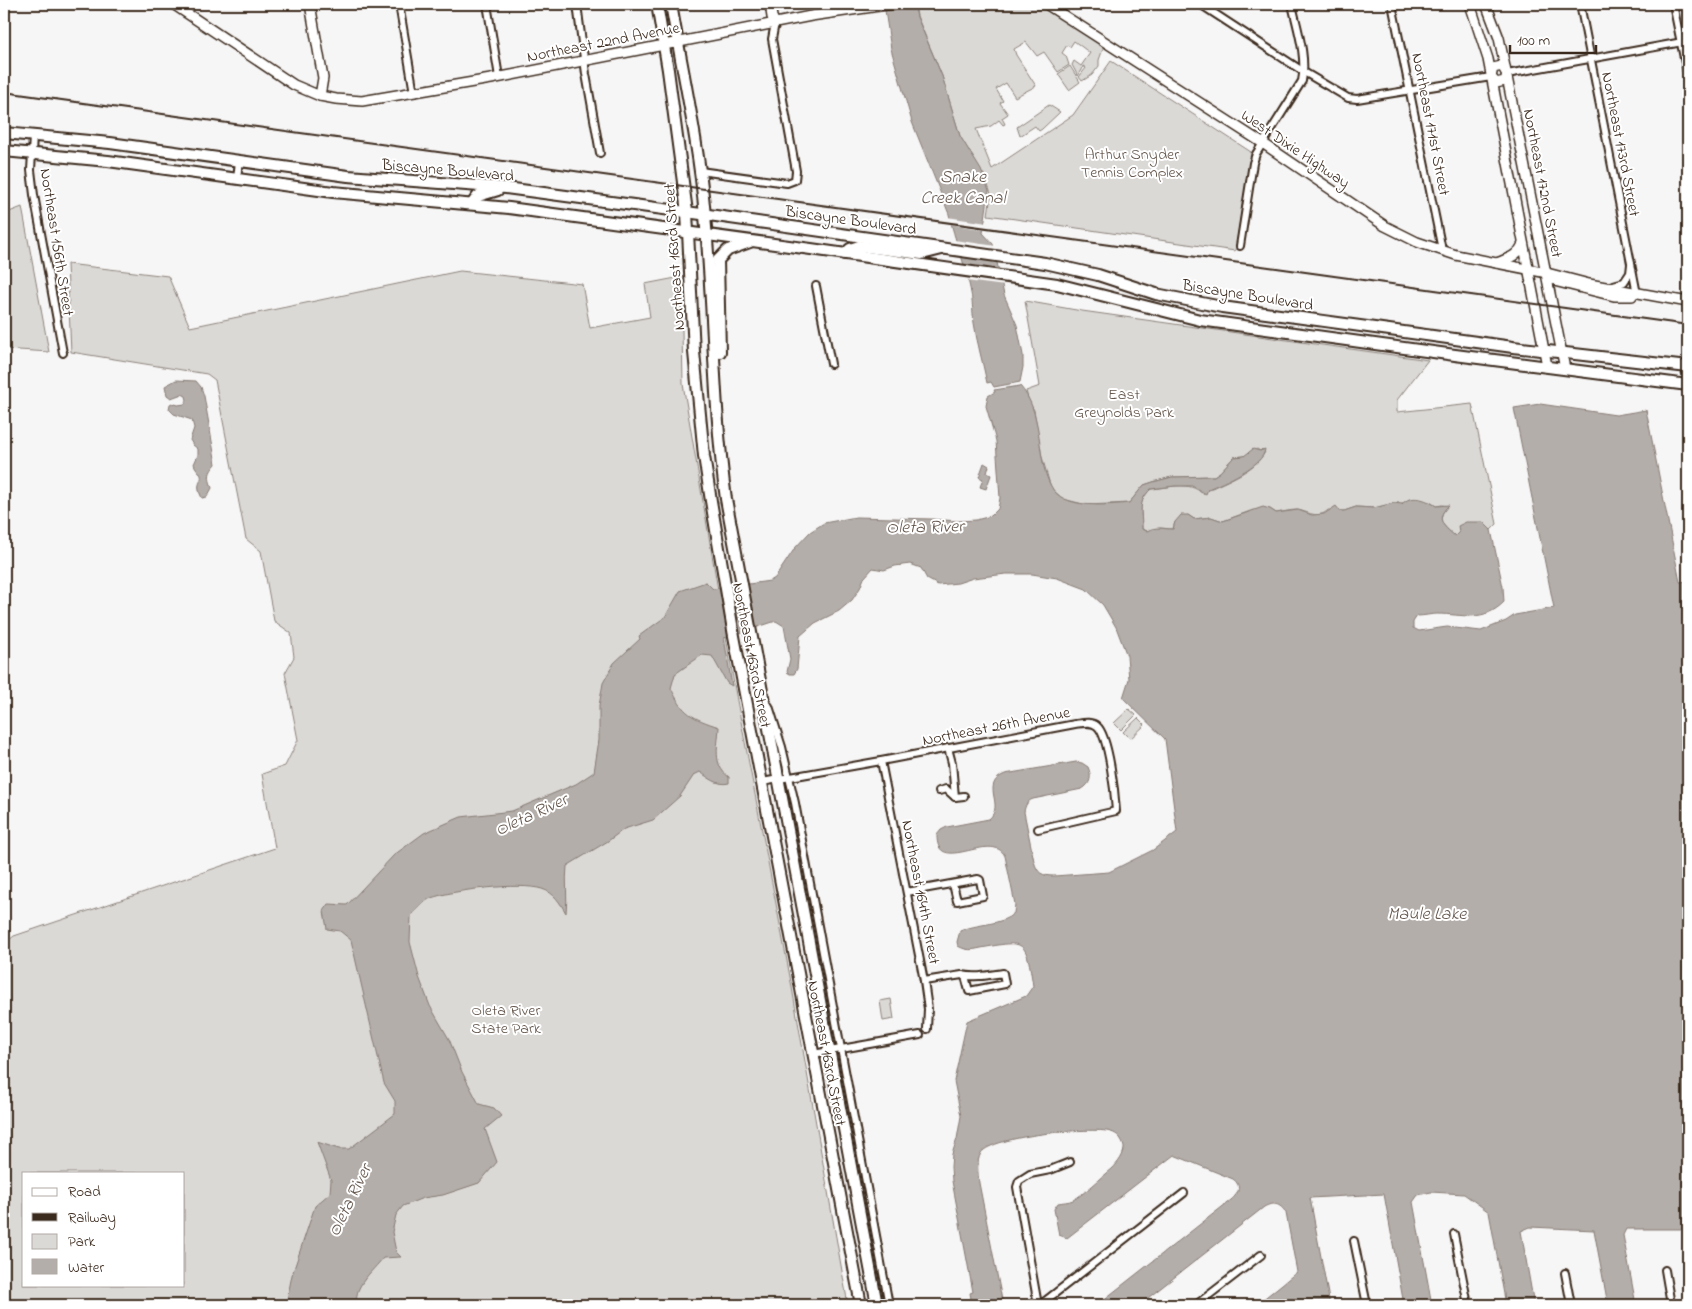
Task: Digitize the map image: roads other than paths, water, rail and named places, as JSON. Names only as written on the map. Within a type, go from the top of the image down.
[{"type":"main road","name":"Northeast 163rd Street","points":[[657,4],[687,212],[694,352],[710,501],[861,1305]]},
{"type":"main road","name":"Northeast 163rd Street","points":[[671,4],[700,171],[705,215],[718,434],[726,499],[877,1305]]},
{"type":"main road","name":"Biscayne Boulevard","points":[[4,133],[148,149],[373,178],[506,188],[952,248],[1062,266],[1195,303],[1544,350],[1688,367]]},
{"type":"main road","points":[[145,167],[148,149]]},
{"type":"main road","name":"Biscayne Boulevard","points":[[4,151],[108,161],[369,196],[472,204],[961,270],[1078,289],[1200,320],[1688,385]]},
{"type":"main road","points":[[472,204],[478,196],[506,188]]},
{"type":"main road","points":[[715,389],[720,379],[718,260],[726,251],[751,242]]},
{"type":"main road","points":[[845,254],[850,249],[859,246],[922,254],[952,248]]},
{"type":"main road","points":[[710,501],[726,499]]},
{"type":"street","points":[[173,4],[283,78],[300,88],[320,96],[323,78],[310,4]]},
{"type":"street","points":[[399,4],[414,93]]},
{"type":"street","points":[[487,4],[499,77]]},
{"type":"street","points":[[577,4],[600,153]]},
{"type":"street","points":[[770,4],[775,23]]},
{"type":"street","points":[[700,171],[787,183],[795,180],[796,171],[772,39],[777,17],[775,4]]},
{"type":"street","points":[[1200,4],[1304,72],[1348,98],[1357,99],[1491,77]]},
{"type":"street","points":[[1240,246],[1256,154],[1302,81],[1304,72],[1304,60],[1292,4]]},
{"type":"street","name":"Northeast 171st Street","points":[[1392,4],[1442,250]]},
{"type":"street","points":[[1470,4],[1484,44],[1491,77],[1496,83],[1505,81],[1507,74],[1685,42]]},
{"type":"street","name":"Northeast 172nd Street","points":[[1487,4],[1499,38],[1507,74],[1565,369]]},
{"type":"street","name":"Northeast 173rd Street","points":[[1580,4],[1632,260],[1637,294]]},
{"type":"street","points":[[1674,4],[1685,42],[1688,78]]},
{"type":"street","name":"Northeast 22nd Avenue","points":[[320,96],[362,101],[414,93],[775,23],[888,5]]},
{"type":"street","name":"West Dixie Highway","points":[[1050,5],[1264,144],[1385,226],[1417,242],[1442,250],[1589,284],[1688,302]]},
{"type":"street","name":"Northeast 172nd Street","points":[[1491,77],[1547,366]]},
{"type":"street","name":"Northeast 156th Street","points":[[33,136],[31,170],[34,195],[63,353]]},
{"type":"street","points":[[237,179],[239,161]]},
{"type":"street","points":[[1519,220],[1528,226],[1535,220]]},
{"type":"street","points":[[1497,263],[1513,257],[1520,251],[1522,239],[1528,230],[1539,236]]},
{"type":"street","points":[[1606,286],[1624,282],[1630,273],[1632,260]]},
{"type":"street","name":"West Dixie Highway","points":[[1547,273],[1558,282],[1614,296],[1630,297],[1637,294]]},
{"type":"street","points":[[816,286],[832,364]]},
{"type":"street","name":"Northeast 163rd Street","points":[[760,681],[790,777],[889,1305]]},
{"type":"street","name":"Northeast 26th Avenue","points":[[762,782],[1075,724],[1087,722],[1097,726],[1102,732],[1108,755],[1116,811],[1038,828]]},
{"type":"street","points":[[948,748],[952,763],[955,797]]},
{"type":"street","name":"Northeast 164th Street","points":[[881,761],[924,981],[928,1009],[927,1029]]},
{"type":"street","points":[[940,791],[946,789],[955,797],[964,796]]},
{"type":"street","points":[[907,892],[953,884],[980,880],[982,897],[957,900],[953,884]]},
{"type":"street","points":[[924,981],[965,976],[974,977],[1003,973],[1004,985],[969,991],[965,976]]},
{"type":"street","points":[[813,1054],[920,1035]]},
{"type":"street","points":[[1070,1162],[1050,1170],[1030,1174],[1019,1182],[1017,1193],[1023,1212],[1039,1305],[1184,1193]]},
{"type":"street","points":[[1454,1234],[1468,1305]]},
{"type":"street","points":[[1354,1241],[1368,1305]]},
{"type":"street","points":[[1196,1305],[1261,1254]]},
{"type":"street","points":[[1665,1270],[1671,1305]]},
{"type":"street","points":[[1565,1272],[1571,1305]]},
{"type":"water","name":"Snake Creek Canal","points":[[884,4],[914,4],[917,17],[942,76],[960,136],[981,170],[989,191],[983,233],[993,244],[1004,295],[1017,325],[1023,355],[1020,382],[994,387],[991,382],[987,383],[975,330],[972,296],[968,279],[949,214],[912,122],[891,49]]},
{"type":"water","points":[[176,380],[196,381],[201,387],[204,396],[216,464],[210,472],[209,478],[212,488],[207,497],[202,498],[200,493],[201,475],[194,464],[198,455],[198,449],[190,440],[194,428],[192,420],[174,414],[169,409],[172,403],[178,405],[185,404],[187,400],[186,396],[182,394],[171,398],[167,395],[165,386]]},
{"type":"water","name":"Maule Lake","points":[[1020,386],[1030,401],[1034,412],[1048,480],[1057,494],[1075,502],[1098,505],[1129,503],[1144,485],[1172,477],[1214,476],[1234,457],[1244,456],[1253,449],[1260,451],[1265,449],[1258,462],[1232,478],[1208,489],[1206,494],[1192,486],[1151,489],[1144,498],[1141,508],[1142,529],[1147,531],[1157,528],[1173,529],[1175,522],[1181,515],[1188,515],[1194,519],[1211,517],[1223,521],[1263,507],[1276,513],[1298,510],[1312,515],[1324,514],[1336,506],[1340,511],[1356,507],[1374,508],[1394,503],[1402,504],[1414,498],[1428,501],[1436,506],[1449,505],[1441,518],[1444,525],[1455,536],[1459,532],[1458,526],[1466,522],[1483,522],[1491,530],[1503,587],[1504,602],[1496,609],[1480,615],[1437,614],[1417,616],[1413,622],[1413,628],[1419,631],[1447,627],[1481,631],[1506,621],[1515,615],[1554,608],[1514,408],[1540,404],[1616,415],[1646,410],[1680,582],[1688,581],[1688,1229],[1626,1229],[1623,1235],[1636,1305],[1608,1305],[1594,1230],[1530,1227],[1521,1231],[1534,1305],[1506,1305],[1489,1212],[1464,1194],[1431,1192],[1418,1195],[1413,1202],[1432,1305],[1404,1305],[1384,1194],[1310,1198],[1330,1305],[1256,1305],[1297,1272],[1286,1213],[1279,1205],[1270,1204],[1139,1305],[1097,1305],[1231,1200],[1238,1192],[1238,1184],[1233,1179],[1174,1155],[1067,1238],[1059,1235],[1054,1209],[1058,1203],[1077,1198],[1112,1169],[1121,1158],[1124,1149],[1118,1135],[1100,1130],[1084,1130],[1022,1137],[989,1147],[979,1156],[979,1183],[1003,1305],[972,1305],[970,1293],[973,1292],[952,1181],[952,1154],[961,1116],[954,1081],[967,1021],[1026,996],[1033,986],[1028,959],[1021,946],[1007,944],[970,950],[958,946],[957,942],[960,931],[1002,920],[1014,913],[1015,904],[1005,856],[998,849],[989,847],[955,853],[945,852],[939,847],[937,835],[947,827],[989,819],[994,813],[995,807],[994,784],[998,778],[1005,774],[1076,762],[1088,767],[1090,780],[1085,787],[1033,799],[1028,802],[1025,808],[1024,812],[1034,861],[1041,873],[1054,876],[1109,872],[1153,850],[1177,832],[1165,739],[1123,698],[1129,679],[1127,656],[1116,627],[1103,605],[1086,589],[1057,578],[1032,574],[1006,574],[938,585],[927,579],[921,568],[910,564],[884,570],[873,568],[864,578],[852,600],[839,611],[815,623],[800,636],[797,669],[794,674],[787,672],[790,659],[784,626],[776,621],[724,638],[732,686],[727,683],[712,656],[702,655],[675,674],[671,688],[684,709],[695,718],[719,727],[718,761],[720,767],[729,777],[729,783],[717,782],[700,772],[694,775],[680,796],[653,820],[624,829],[567,866],[566,913],[557,899],[547,891],[518,886],[486,888],[441,895],[428,899],[411,916],[410,942],[419,977],[430,1006],[449,1039],[462,1072],[479,1104],[494,1108],[501,1116],[485,1129],[497,1162],[479,1183],[443,1195],[423,1198],[403,1206],[396,1215],[392,1232],[396,1252],[401,1257],[383,1258],[360,1286],[357,1299],[358,1305],[286,1305],[292,1275],[315,1206],[330,1193],[331,1180],[317,1142],[339,1149],[349,1149],[395,1114],[395,1101],[384,1083],[351,940],[340,931],[327,929],[324,911],[329,904],[347,905],[394,855],[424,833],[461,817],[512,811],[576,784],[594,772],[599,740],[599,706],[603,683],[614,663],[640,639],[639,636],[665,617],[680,591],[706,582],[713,589],[770,581],[775,578],[795,548],[810,532],[824,523],[856,517],[958,521],[976,520],[991,516],[998,509],[1000,498],[996,441],[986,406],[988,396],[995,392],[994,390]]},
{"type":"water","points":[[984,463],[989,466],[987,473],[991,475],[986,489],[980,487],[983,479],[979,477]]},
{"type":"railway","points":[[4,92],[1688,325]]},
{"type":"park label","name":"Arthur Snyder Tennis Complex","points":[[1132,162]]},
{"type":"park label","name":"East Greynolds Park","points":[[1124,402]]},
{"type":"park label","name":"Oleta River State Park","points":[[506,1018]]},
{"type":"water label","name":"Oleta River","points":[[925,526]]},
{"type":"water label","name":"Oleta River","points":[[531,814]]},
{"type":"water label","name":"Oleta River","points":[[349,1200]]}]
